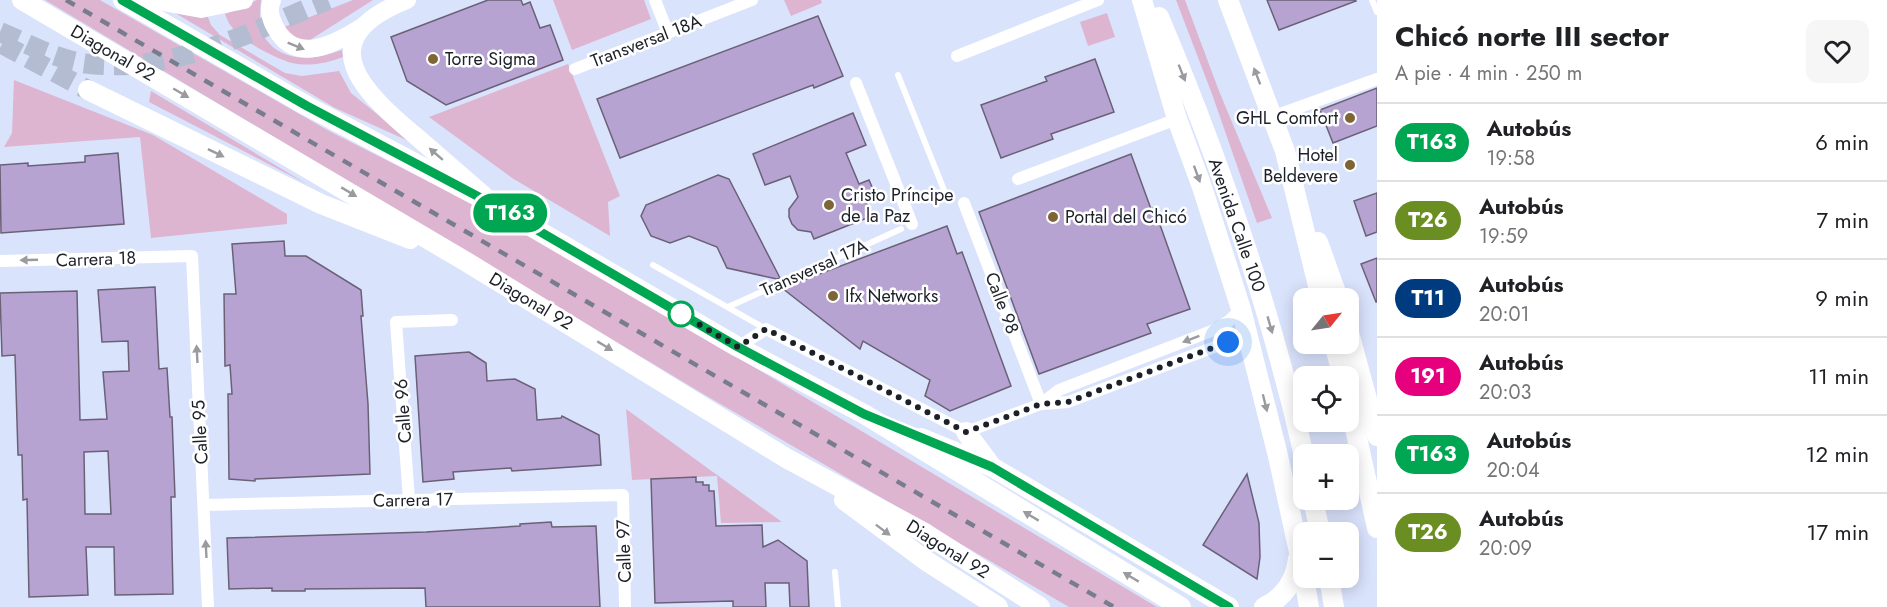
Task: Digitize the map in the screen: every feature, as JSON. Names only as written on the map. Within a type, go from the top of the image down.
[{"type":"main road","name":"Diagonal 92","points":[[22,0],[465,261],[786,458],[923,532],[1038,606]]},
{"type":"main road","points":[[123,0],[307,106],[496,206],[738,347],[864,414],[1181,607]]},
{"type":"main road","points":[[152,0],[201,9],[244,0]]},
{"type":"main road","points":[[272,0],[270,15],[276,29],[284,40],[294,47],[305,50],[317,49],[348,36],[380,14],[407,0]]},
{"type":"main road","points":[[1142,0],[1177,119],[1206,198],[1241,309],[1293,523]]},
{"type":"main road","name":"Avenida Calle 100","points":[[1152,0],[1240,229],[1281,363],[1301,444]]},
{"type":"main road","points":[[1228,0],[1334,288]]},
{"type":"main road","points":[[362,27],[352,44],[351,55],[356,73],[364,86],[384,110],[496,206]]},
{"type":"main road","points":[[88,90],[321,204],[465,261]]},
{"type":"main road","points":[[1284,151],[1318,288]]},
{"type":"main road","points":[[1355,354],[1377,436]]},
{"type":"main road","points":[[864,414],[992,467],[1229,607]]},
{"type":"main road","points":[[966,432],[992,467]]},
{"type":"main road","points":[[1356,432],[1377,528]]},
{"type":"main road","points":[[786,458],[901,543],[998,607]]},
{"type":"main road","points":[[1264,607],[1286,591],[1293,580]]},
{"type":"main road","points":[[1306,588],[1309,607]]},
{"type":"main road","points":[[1331,588],[1334,607]]},
{"type":"street","points":[[655,0],[668,33]]},
{"type":"street","name":"Transversal 18A","points":[[574,69],[752,0]]},
{"type":"street","points":[[957,56],[1098,0]]},
{"type":"street","points":[[1272,117],[1377,79]]},
{"type":"street","points":[[856,82],[907,226]]},
{"type":"street","points":[[1018,179],[1177,119]]},
{"type":"street","name":"Calle 98","points":[[964,203],[1041,404]]},
{"type":"street","name":"Carrera 18","points":[[0,261],[192,256]]},
{"type":"street","name":"Calle 95","points":[[192,256],[208,607]]},
{"type":"street","points":[[1041,404],[1059,390],[1214,330],[1229,321],[1241,309]]},
{"type":"street","name":"Calle 96","points":[[409,500],[396,322],[452,320]]},
{"type":"street","points":[[738,347],[766,329],[966,432],[1041,404],[1068,402],[1228,342],[1241,342],[1251,347]]},
{"type":"street","name":"Carrera 17","points":[[204,505],[622,495]]},
{"type":"street","name":"Calle 97","points":[[622,495],[625,607]]},
{"type":"lane","points":[[1372,0],[1377,12]]},
{"type":"lane","points":[[898,75],[944,190]]},
{"type":"lane","name":"Transversal 17A","points":[[728,307],[907,226]]},
{"type":"lane","points":[[653,265],[766,329]]},
{"type":"lane","points":[[835,572],[838,607]]},
{"type":"shaded area","points":[[45,0],[100,0],[331,132],[465,200],[581,264],[1157,607],[1069,607],[705,395]]},
{"type":"shaded area","points":[[261,0],[260,21],[264,35],[274,48],[290,56],[307,58],[342,50],[343,57],[318,64],[298,64],[277,57],[250,43],[236,32],[225,14]]},
{"type":"shaded area","points":[[353,0],[373,0],[310,40],[298,39],[284,27]]},
{"type":"shaded area","points":[[553,0],[644,0],[651,19],[572,50]]},
{"type":"shaded area","points":[[784,0],[821,0],[822,3],[791,16]]},
{"type":"shaded area","points":[[1176,0],[1185,0],[1219,91],[1272,218],[1257,223]]},
{"type":"shaded area","points":[[165,7],[208,17],[211,25],[220,35],[285,73],[302,76],[339,71],[351,93],[413,143],[335,108]]},
{"type":"shaded area","points":[[1107,13],[1115,37],[1088,46],[1080,22]]},
{"type":"shaded area","points":[[568,64],[620,196],[608,202],[610,236],[512,178],[429,117]]},
{"type":"shaded area","points":[[14,80],[153,135],[287,214],[287,224],[151,238],[140,137],[4,147],[12,133]]},
{"type":"shaded area","points":[[151,91],[307,184],[149,102]]},
{"type":"shaded area","points":[[626,409],[782,522],[721,523],[717,476],[632,480]]},
{"type":"building","points":[[488,0],[521,0],[523,5],[530,2],[540,28],[550,25],[563,60],[446,105],[407,81],[391,37]]},
{"type":"building","points":[[1267,0],[1355,0],[1356,1],[1279,30]]},
{"type":"building","points":[[818,16],[843,76],[814,88],[813,85],[620,158],[597,99]]},
{"type":"building","points":[[1095,59],[1114,112],[1051,134],[1053,139],[1001,158],[981,105],[1047,81],[1045,77]]},
{"type":"building","name":"GHL Comfort","points":[[1377,88],[1377,126],[1333,143],[1320,110]]},
{"type":"building","points":[[853,113],[866,145],[846,153],[859,184],[869,180],[876,196],[865,200],[872,216],[814,239],[811,232],[798,230],[789,217],[789,209],[798,197],[790,176],[765,185],[753,154]]},
{"type":"building","points":[[118,153],[124,224],[1,233],[0,165],[28,163],[28,166],[85,162],[85,156]]},
{"type":"building","points":[[1131,154],[1151,209],[1154,208],[1190,309],[1147,324],[1151,333],[1039,374],[979,212]]},
{"type":"building","points":[[718,175],[729,179],[780,278],[727,268],[717,247],[689,236],[670,243],[651,236],[641,216],[646,205]]},
{"type":"building","points":[[1377,193],[1377,232],[1366,236],[1354,201]]},
{"type":"building","points":[[947,226],[957,254],[962,252],[1011,386],[950,411],[925,396],[930,380],[863,341],[860,349],[782,288]]},
{"type":"building","points":[[284,241],[285,256],[306,256],[361,290],[370,474],[255,479],[255,481],[229,479],[228,394],[232,394],[230,365],[225,366],[224,294],[236,294],[232,244]]},
{"type":"building","points":[[1377,258],[1377,302],[1376,302],[1361,264]]},
{"type":"building","points":[[155,287],[159,369],[167,368],[170,417],[172,417],[175,497],[171,497],[173,594],[115,595],[114,547],[86,547],[88,595],[29,597],[27,499],[23,500],[22,455],[18,455],[15,355],[2,356],[0,293],[77,291],[80,420],[107,419],[103,372],[129,371],[128,341],[102,342],[98,290]],"holes":[[[108,451],[111,514],[85,514],[84,452]]]},
{"type":"building","points":[[469,352],[486,363],[487,381],[515,379],[535,389],[537,420],[561,418],[562,416],[599,435],[601,465],[453,472],[454,479],[423,482],[415,356]]},
{"type":"building","points":[[1247,474],[1259,523],[1260,557],[1257,579],[1203,545]]},
{"type":"building","points":[[696,477],[696,482],[709,485],[709,491],[714,491],[716,526],[762,525],[763,547],[778,540],[807,561],[809,607],[790,607],[789,583],[765,583],[766,607],[733,607],[733,601],[655,603],[651,479]]},
{"type":"building","points":[[551,522],[552,527],[596,526],[600,607],[426,607],[425,588],[305,589],[305,591],[272,591],[272,588],[229,589],[227,538],[426,532]]},
{"type":"tunnel","points":[[0,32],[72,61],[114,65],[146,63],[208,48],[328,0]]},
{"type":"tunnel","points":[[2,44],[88,90]]},
{"type":"railway","points":[[66,0],[1114,607]]},
{"type":"bus line","name":"T163","points":[[122,0],[307,106],[496,206],[738,347],[864,414],[992,467],[1229,607]]},
{"type":"place","name":"Torre Sigma","points":[[433,59]]},
{"type":"place","name":"GHL Comfort","points":[[1350,118]]},
{"type":"place","name":"Hotel Beldevere","points":[[1350,165]]},
{"type":"place","name":"Cristo Príncipe de la Paz","points":[[829,205]]},
{"type":"place","name":"Portal del Chicó","points":[[1053,217]]},
{"type":"place","name":"Ifx Networks","points":[[833,296]]},
{"type":"route","points":[[681,314],[738,347],[766,329],[966,432],[1041,404],[1068,402],[1228,342]]}]
